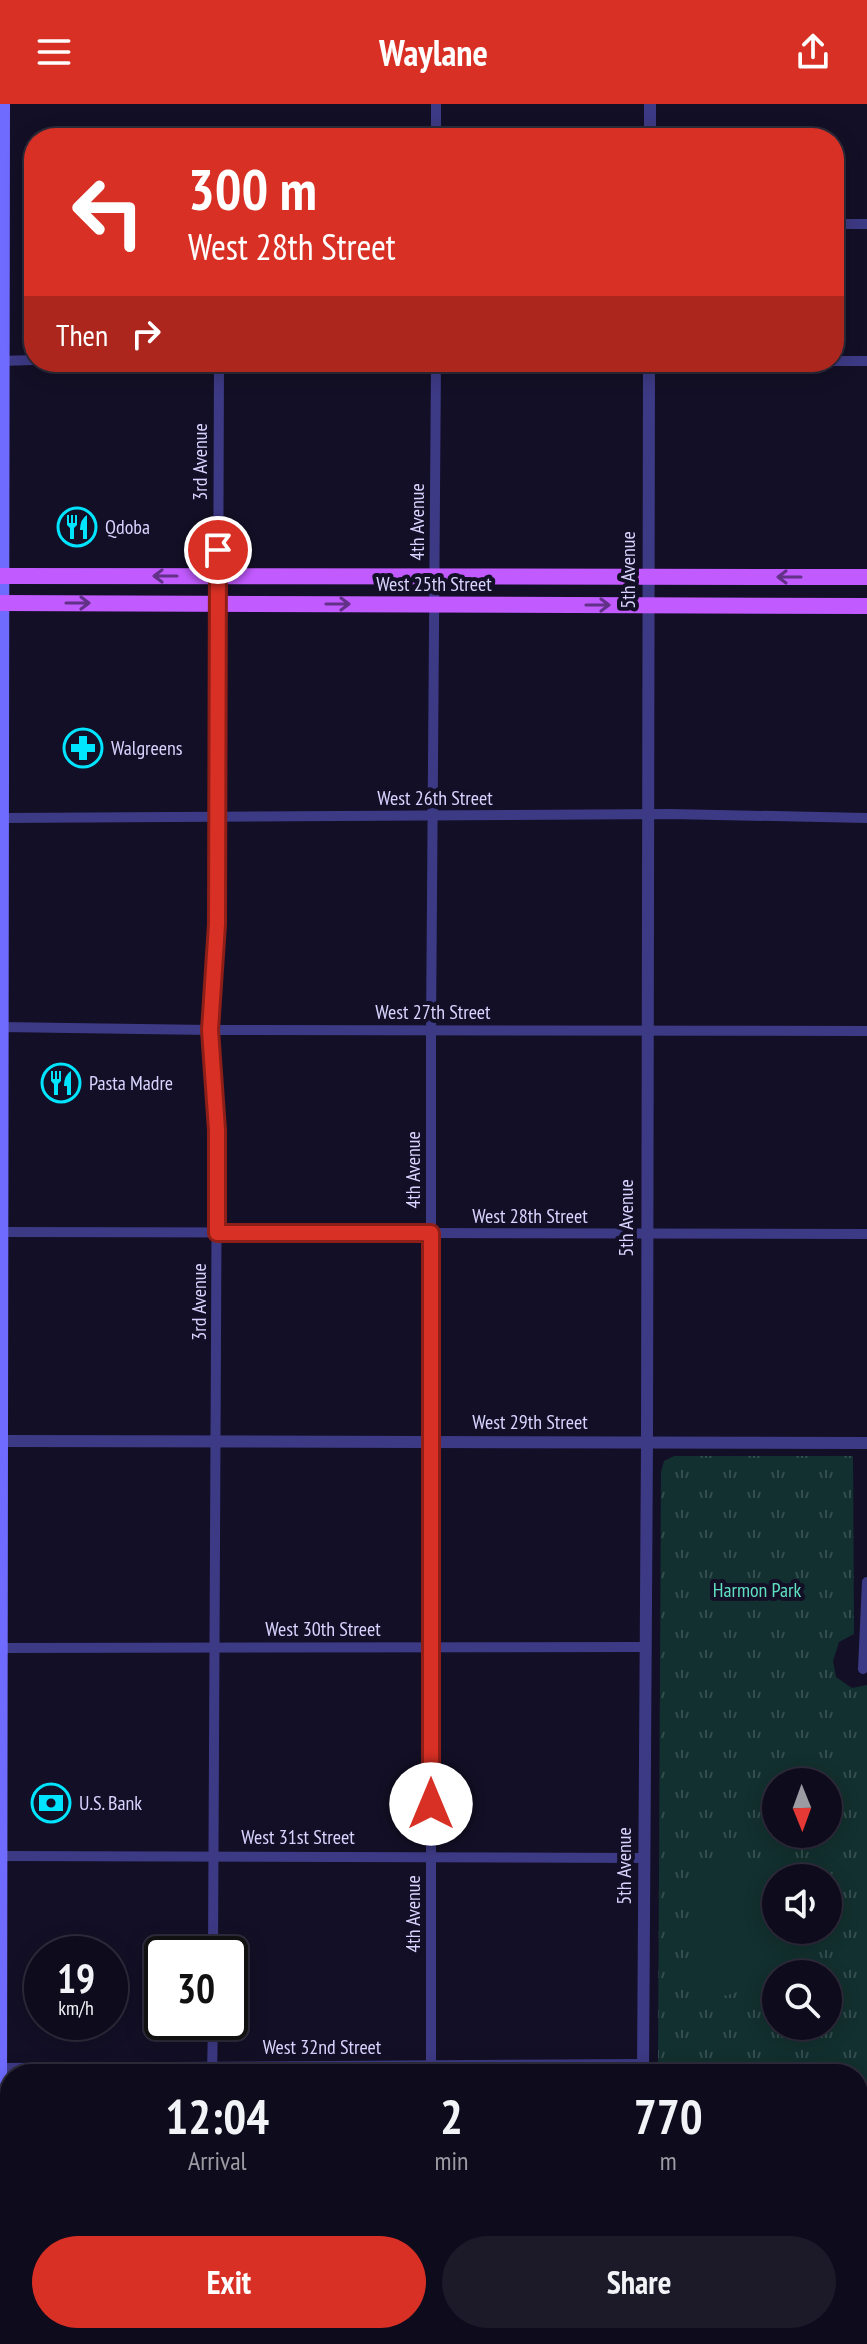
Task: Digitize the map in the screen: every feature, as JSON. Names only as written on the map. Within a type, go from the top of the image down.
[{"type":"main road","points":[[0,2117],[3,104]]},
{"type":"main road","name":"West 25th Street","points":[[2,576],[867,577]]},
{"type":"main road","name":"West 25th Street","points":[[2,603],[867,606]]},
{"type":"street","points":[[436,104],[436,128]]},
{"type":"street","points":[[650,104],[650,128]]},
{"type":"street","points":[[844,224],[867,224]]},
{"type":"street","points":[[1,361],[24,360]]},
{"type":"street","points":[[844,361],[867,361]]},
{"type":"street","name":"3rd Avenue","points":[[213,1936],[217,1130],[210,1030],[217,924],[219,372]]},
{"type":"street","name":"4th Avenue","points":[[431,2064],[431,1030],[436,372]]},
{"type":"street","name":"5th Avenue","points":[[643,2064],[649,372]]},
{"type":"street","name":"West 26th Street","points":[[3,818],[647,815],[867,818]]},
{"type":"street","name":"West 27th Street","points":[[1,1026],[210,1030],[867,1031]]},
{"type":"street","name":"West 28th Street","points":[[2,1232],[867,1234]]},
{"type":"street","name":"West 29th Street","points":[[1,1441],[867,1443]]},
{"type":"street","points":[[863,1669],[867,1582]]},
{"type":"street","name":"West 30th Street","points":[[1,1648],[644,1647]]},
{"type":"street","name":"West 31st Street","points":[[0,1856],[644,1858]]},
{"type":"street","points":[[212,2064],[213,2040]]},
{"type":"green space","name":"Harmon Park","points":[[674,1456],[853,1456],[854,1634],[839,1642],[833,1661],[836,1677],[852,1688],[867,1685],[867,2064],[658,2064],[661,1472],[664,1461]]},
{"type":"green space","points":[[699,1868],[762,1869],[762,1944],[800,1944],[787,1960],[762,1960],[762,1980],[751,1986],[727,1995],[690,2000],[689,1879]]},
{"type":"place","name":"Qdoba","points":[[77,527]]},
{"type":"place","name":"Walgreens","points":[[83,748]]},
{"type":"place","name":"Pasta Madre","points":[[61,1083]]},
{"type":"place","name":"U.S. Bank","points":[[51,1803]]},
{"type":"route","points":[[218,550],[217,924],[210,1030],[217,1130],[217,1233],[431,1233],[431,1804]]}]
